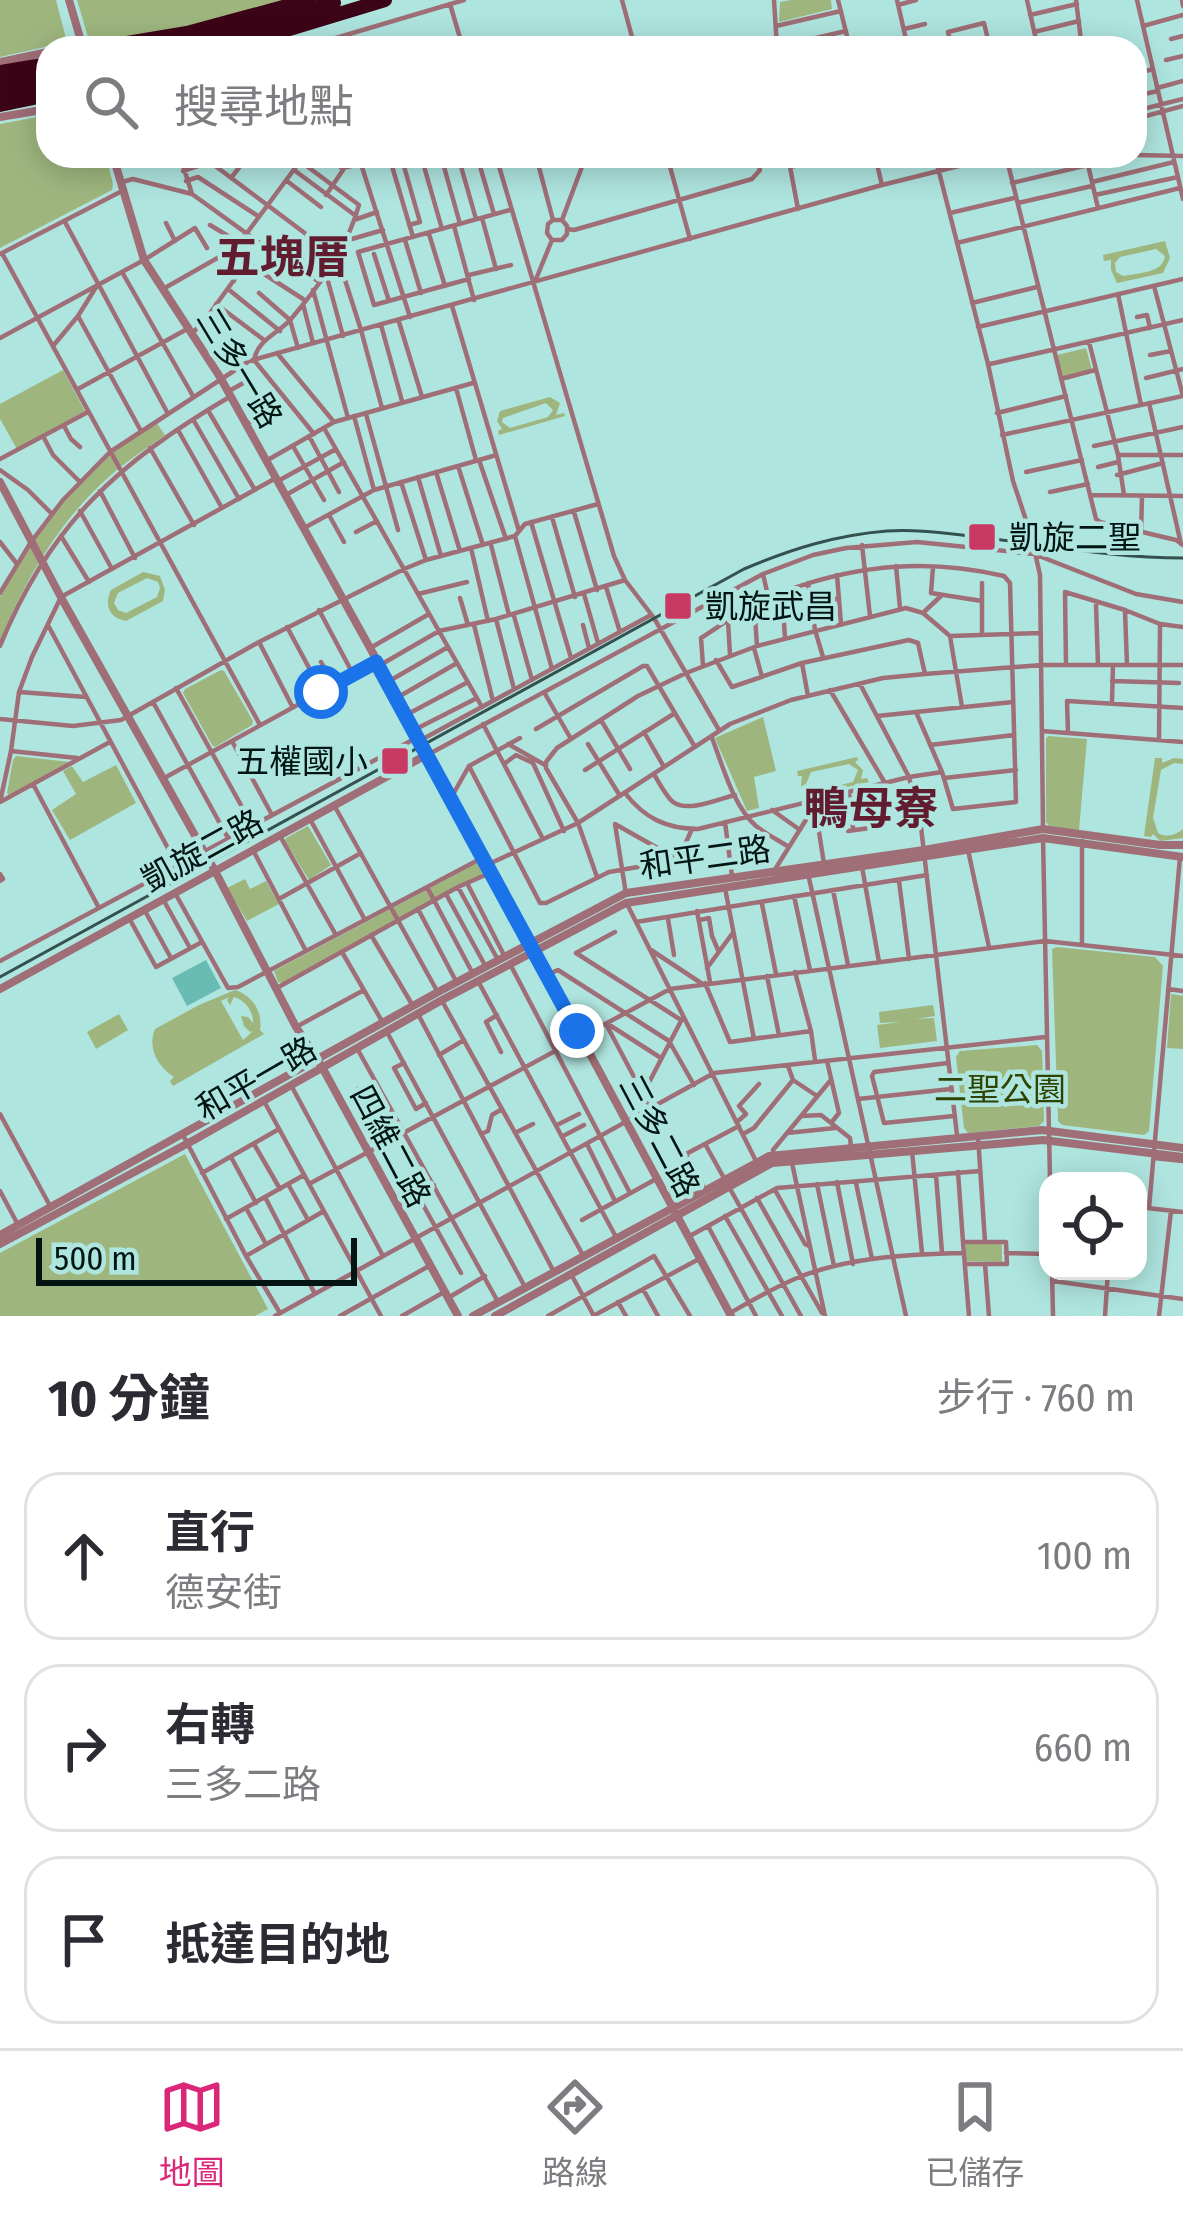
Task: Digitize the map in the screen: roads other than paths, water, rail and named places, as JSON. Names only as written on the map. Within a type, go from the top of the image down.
[{"type":"highway","points":[[169,36],[309,0]]},
{"type":"highway","points":[[269,36],[386,0]]},
{"type":"highway","points":[[190,36],[339,2]]},
{"type":"highway","points":[[213,36],[339,2]]},
{"type":"highway","points":[[0,72],[36,62]]},
{"type":"highway","points":[[0,85],[36,78]]},
{"type":"highway","points":[[0,95],[36,88]]},
{"type":"highway","points":[[1,113],[36,100]]},
{"type":"street","points":[[69,0],[80,36]]},
{"type":"street","points":[[348,36],[464,0]]},
{"type":"street","points":[[622,0],[632,36]]},
{"type":"street","points":[[774,0],[776,36]]},
{"type":"street","points":[[838,0],[847,36]]},
{"type":"street","points":[[905,36],[897,2],[916,0]]},
{"type":"street","points":[[1027,0],[1035,36]]},
{"type":"street","points":[[1137,0],[1145,36]]},
{"type":"street","points":[[1030,15],[1076,2],[1081,36]]},
{"type":"street","points":[[450,4],[459,36]]},
{"type":"street","points":[[776,26],[841,11]]},
{"type":"street","points":[[1143,26],[1183,15]]},
{"type":"street","points":[[1034,32],[1079,20]]},
{"type":"street","points":[[949,36],[948,32],[984,23],[987,36]]},
{"type":"street","points":[[904,29],[925,24]]},
{"type":"street","points":[[826,36],[846,31]]},
{"type":"street","points":[[1171,39],[1183,36]]},
{"type":"street","points":[[1147,43],[1183,198]]},
{"type":"street","points":[[1166,60],[1183,56]]},
{"type":"street","points":[[0,62],[36,60]]},
{"type":"street","points":[[1147,71],[1153,70]]},
{"type":"street","points":[[1147,93],[1183,81]]},
{"type":"street","points":[[1147,112],[1183,102]]},
{"type":"street","points":[[1,113],[36,109]]},
{"type":"street","points":[[1147,156],[1174,159]]},
{"type":"street","points":[[1147,167],[1183,156]]},
{"type":"street","name":"三多一路","points":[[117,168],[144,260],[220,377],[341,599]]},
{"type":"street","points":[[182,168],[192,194]]},
{"type":"street","points":[[183,171],[192,168]]},
{"type":"street","points":[[218,168],[338,258],[382,408]]},
{"type":"street","points":[[231,178],[239,168]]},
{"type":"street","points":[[163,289],[228,252],[295,168]]},
{"type":"street","points":[[303,168],[355,218]]},
{"type":"street","points":[[307,168],[359,205],[338,258],[290,320],[264,340],[254,360],[311,435],[339,492]]},
{"type":"street","points":[[326,195],[347,168]]},
{"type":"street","points":[[362,168],[410,317]]},
{"type":"street","points":[[393,168],[410,225],[421,292]]},
{"type":"street","points":[[404,168],[420,222],[410,225]]},
{"type":"street","points":[[424,168],[442,229]]},
{"type":"street","points":[[443,168],[474,300]]},
{"type":"street","points":[[462,168],[496,269]]},
{"type":"street","points":[[481,168],[494,214]]},
{"type":"street","points":[[500,168],[610,548],[719,730]]},
{"type":"street","points":[[539,168],[553,220]]},
{"type":"street","points":[[562,220],[583,168]]},
{"type":"street","points":[[671,168],[691,239]]},
{"type":"street","points":[[562,220],[574,230],[752,179],[759,168]]},
{"type":"street","points":[[790,168],[798,210]]},
{"type":"street","points":[[879,168],[882,185]]},
{"type":"street","points":[[0,593],[52,514],[110,452],[220,377],[254,360],[948,168]]},
{"type":"street","points":[[1006,168],[1096,518],[1182,545]]},
{"type":"street","points":[[1012,183],[1075,168]]},
{"type":"street","points":[[1089,168],[1098,208]]},
{"type":"street","points":[[950,213],[1092,184],[1144,168]]},
{"type":"street","points":[[939,170],[1040,575],[1050,1172]]},
{"type":"street","points":[[186,181],[198,177],[258,216]]},
{"type":"street","points":[[1095,195],[1178,177]]},
{"type":"street","points":[[260,725],[2,254],[133,179],[192,194],[318,281]]},
{"type":"street","points":[[286,180],[321,207]]},
{"type":"street","points":[[957,243],[1180,188]]},
{"type":"street","points":[[511,266],[374,305],[358,252],[512,209]]},
{"type":"street","points":[[355,218],[377,212]]},
{"type":"street","points":[[535,284],[552,240],[546,229],[553,220]]},
{"type":"street","points":[[553,220],[562,220]]},
{"type":"street","points":[[65,222],[168,413]]},
{"type":"street","points":[[166,223],[176,241]]},
{"type":"street","points":[[210,225],[238,242]]},
{"type":"street","points":[[0,338],[195,228],[207,248]]},
{"type":"street","points":[[552,240],[562,240],[568,229]]},
{"type":"street","points":[[344,241],[383,230]]},
{"type":"street","points":[[429,232],[445,286]]},
{"type":"street","points":[[228,252],[234,280]]},
{"type":"street","points":[[374,254],[389,301]]},
{"type":"street","points":[[76,390],[202,324],[249,261],[304,302],[313,344]]},
{"type":"street","points":[[122,272],[193,396]]},
{"type":"street","points":[[326,274],[343,336]]},
{"type":"street","points":[[978,327],[1183,279]]},
{"type":"street","points":[[53,346],[98,284]]},
{"type":"street","points":[[972,303],[1038,286]]},
{"type":"street","points":[[1002,435],[1183,396],[1154,286]]},
{"type":"street","points":[[228,289],[280,331]]},
{"type":"street","points":[[313,290],[374,490]]},
{"type":"street","points":[[259,293],[290,320],[298,348]]},
{"type":"street","points":[[1118,294],[1141,405]]},
{"type":"street","points":[[216,304],[264,340]]},
{"type":"street","points":[[452,306],[552,669]]},
{"type":"street","points":[[1137,317],[1147,315],[1150,328]]},
{"type":"street","points":[[78,316],[141,431]]},
{"type":"street","points":[[988,364],[1183,320]]},
{"type":"street","points":[[398,321],[422,397]]},
{"type":"street","points":[[381,325],[403,403]]},
{"type":"street","points":[[1089,342],[1124,495]]},
{"type":"street","points":[[1150,355],[1183,352]]},
{"type":"street","points":[[277,353],[334,422]]},
{"type":"street","points":[[1061,379],[1095,370]]},
{"type":"street","points":[[1146,378],[1179,370]]},
{"type":"street","points":[[0,646],[43,562],[80,511],[120,470],[247,381],[256,394]]},
{"type":"street","points":[[266,460],[334,422],[475,382]]},
{"type":"street","points":[[457,388],[506,538]]},
{"type":"street","points":[[997,412],[1066,397]]},
{"type":"street","points":[[1149,403],[1182,545]]},
{"type":"street","points":[[208,410],[255,490]]},
{"type":"street","points":[[246,424],[273,410]]},
{"type":"street","points":[[0,459],[88,412]]},
{"type":"street","points":[[366,412],[398,530]]},
{"type":"street","points":[[193,419],[238,499]]},
{"type":"street","points":[[64,426],[80,447]]},
{"type":"street","points":[[1094,446],[1183,427]]},
{"type":"street","points":[[324,428],[482,707]]},
{"type":"street","points":[[178,429],[222,508]]},
{"type":"street","points":[[44,438],[80,482]]},
{"type":"street","points":[[293,447],[324,500]]},
{"type":"street","points":[[150,448],[194,525]]},
{"type":"street","points":[[1,801],[20,692],[61,598],[336,449]]},
{"type":"street","points":[[304,528],[374,490],[496,455]]},
{"type":"street","points":[[1118,474],[1183,455]]},
{"type":"street","points":[[1098,467],[1118,458],[1162,460]]},
{"type":"street","points":[[1026,472],[1082,460]]},
{"type":"street","points":[[286,496],[344,462]]},
{"type":"street","points":[[458,466],[532,680]]},
{"type":"street","points":[[0,470],[52,514]]},
{"type":"street","points":[[436,472],[460,550]]},
{"type":"street","points":[[418,477],[441,556]]},
{"type":"street","name":"四維二路","points":[[0,482],[458,1316]]},
{"type":"street","points":[[401,482],[426,560]]},
{"type":"street","points":[[1050,492],[1088,484]]},
{"type":"street","points":[[1005,488],[1015,485]]},
{"type":"street","points":[[100,491],[135,558]]},
{"type":"street","points":[[1090,494],[1183,496]]},
{"type":"street","points":[[1142,496],[1142,532]]},
{"type":"street","points":[[0,719],[74,726],[128,716],[286,627],[404,569],[506,538],[525,524],[598,504]]},
{"type":"street","points":[[80,511],[112,570]]},
{"type":"street","points":[[574,512],[597,590]]},
{"type":"street","points":[[329,514],[344,542]]},
{"type":"street","points":[[552,517],[575,597]]},
{"type":"street","points":[[356,532],[377,521]]},
{"type":"street","points":[[531,522],[572,658]]},
{"type":"street","points":[[61,536],[88,582]]},
{"type":"street","points":[[0,542],[17,564]]},
{"type":"street","points":[[428,754],[763,574],[814,555],[862,545],[917,542],[1034,554],[1136,594],[1183,602]]},
{"type":"street","points":[[862,545],[870,616]]},
{"type":"street","points":[[471,548],[514,689]]},
{"type":"street","points":[[896,566],[900,608]]},
{"type":"street","points":[[703,666],[701,638],[768,596],[837,574],[896,566],[1004,576],[1010,583],[1016,802],[953,809],[916,712]]},
{"type":"street","points":[[932,567],[931,593],[982,601]]},
{"type":"street","points":[[763,574],[768,596]]},
{"type":"street","points":[[837,574],[841,624]]},
{"type":"street","points":[[163,779],[439,631],[625,580]]},
{"type":"street","points":[[418,594],[466,582]]},
{"type":"street","points":[[808,583],[823,657]]},
{"type":"street","points":[[982,583],[982,634]]},
{"type":"street","points":[[606,587],[620,632]]},
{"type":"street","points":[[782,592],[785,638]]},
{"type":"street","points":[[1066,664],[1065,592],[1160,624],[1183,627]]},
{"type":"street","points":[[584,594],[598,643]]},
{"type":"street","points":[[923,613],[942,595]]},
{"type":"street","points":[[460,598],[493,701]]},
{"type":"street","points":[[812,607],[839,598]]},
{"type":"street","name":"三多二路","points":[[341,599],[730,1315]]},
{"type":"street","points":[[716,599],[728,621],[730,655]]},
{"type":"street","points":[[1096,602],[1098,664]]},
{"type":"street","points":[[754,603],[762,677]]},
{"type":"street","points":[[545,765],[550,754],[571,739],[686,673],[756,646],[900,608],[923,613],[950,636],[962,707]]},
{"type":"street","points":[[319,610],[353,674]]},
{"type":"street","points":[[1125,610],[1127,665]]},
{"type":"street","points":[[369,649],[429,614]]},
{"type":"street","points":[[418,736],[482,707],[652,615]]},
{"type":"street","points":[[48,624],[177,866]]},
{"type":"street","points":[[1159,740],[1160,624]]},
{"type":"street","points":[[584,625],[590,648]]},
{"type":"street","points":[[286,627],[321,692]]},
{"type":"street","points":[[950,636],[1041,633]]},
{"type":"street","points":[[716,660],[732,687],[823,657],[914,641],[925,674]]},
{"type":"street","points":[[259,642],[292,707]]},
{"type":"street","points":[[388,682],[448,646]]},
{"type":"street","points":[[321,662],[334,685]]},
{"type":"street","points":[[397,698],[457,663]]},
{"type":"street","points":[[802,663],[808,696]]},
{"type":"street","points":[[175,892],[228,988],[238,987],[427,887],[578,824],[719,730],[769,707],[860,684],[925,674],[1066,664],[1183,665]]},
{"type":"street","points":[[1112,665],[1112,703]]},
{"type":"street","points":[[536,728],[647,666],[695,747]]},
{"type":"street","points":[[1112,681],[1179,683]]},
{"type":"street","points":[[406,715],[468,682]]},
{"type":"street","points":[[860,684],[909,777],[927,874],[958,1143]]},
{"type":"street","points":[[176,688],[252,825]]},
{"type":"street","points":[[543,690],[571,739]]},
{"type":"street","points":[[830,691],[883,784],[884,826],[851,831],[850,792]]},
{"type":"street","points":[[20,692],[86,697]]},
{"type":"street","points":[[418,736],[477,698]]},
{"type":"street","points":[[153,701],[228,838]]},
{"type":"street","points":[[1068,733],[1066,701],[1183,708]]},
{"type":"street","points":[[877,716],[1013,702]]},
{"type":"street","points":[[585,770],[675,713]]},
{"type":"street","points":[[601,720],[630,769]]},
{"type":"street","points":[[483,724],[543,839]]},
{"type":"street","points":[[1042,731],[1183,742]]},
{"type":"street","points":[[644,732],[664,767]]},
{"type":"street","points":[[930,745],[1015,735]]},
{"type":"street","name":"凱旋二路","points":[[0,961],[418,736]]},
{"type":"street","points":[[711,736],[748,817],[789,848]]},
{"type":"street","points":[[451,798],[469,766],[520,738]]},
{"type":"street","points":[[232,741],[272,815]]},
{"type":"street","points":[[1,801],[110,742]]},
{"type":"street","points":[[508,744],[545,765],[578,824],[597,877]]},
{"type":"street","points":[[588,744],[634,806],[652,819],[692,829],[816,803],[909,777],[1016,770]]},
{"type":"street","points":[[11,751],[79,758]]},
{"type":"street","name":"凱旋二路","points":[[0,989],[428,754]]},
{"type":"street","points":[[504,764],[516,755],[532,763],[564,831]]},
{"type":"street","points":[[469,766],[540,903],[621,868],[678,860]]},
{"type":"street","points":[[654,774],[677,805],[735,796]]},
{"type":"street","points":[[33,784],[99,908]]},
{"type":"street","points":[[816,803],[824,864]]},
{"type":"street","points":[[774,871],[816,803]]},
{"type":"street","points":[[334,805],[585,1259]]},
{"type":"street","points":[[772,810],[800,830]]},
{"type":"street","points":[[310,819],[365,920]]},
{"type":"street","points":[[818,826],[851,819]]},
{"type":"street","points":[[725,822],[732,877]]},
{"type":"street","points":[[693,868],[615,824],[626,898],[636,922],[758,1165]]},
{"type":"street","points":[[678,860],[692,829]]},
{"type":"street","name":"和平二路","points":[[626,898],[724,888],[824,864],[968,850],[1043,833],[1082,841],[1183,845]]},
{"type":"street","name":"和平二路","points":[[532,946],[626,898],[774,871],[862,867],[1043,833],[1181,857]]},
{"type":"street","points":[[280,836],[336,935]]},
{"type":"street","points":[[1082,841],[1082,944]]},
{"type":"street","points":[[253,850],[306,951]]},
{"type":"street","points":[[968,850],[989,947]]},
{"type":"street","points":[[279,899],[361,853]]},
{"type":"street","points":[[1181,857],[1149,1208],[1183,1212]]},
{"type":"street","points":[[275,989],[467,883],[486,865]]},
{"type":"street","points":[[862,867],[879,962]]},
{"type":"street","points":[[807,871],[906,1316]]},
{"type":"street","points":[[636,922],[927,874]]},
{"type":"street","points":[[899,879],[909,958]]},
{"type":"street","points":[[467,883],[504,960]]},
{"type":"street","points":[[427,887],[616,1237]]},
{"type":"street","points":[[458,887],[556,1050],[630,1193]]},
{"type":"street","points":[[724,888],[754,1039]]},
{"type":"street","points":[[833,890],[848,965]]},
{"type":"street","points":[[446,894],[486,967]]},
{"type":"street","points":[[794,896],[810,970]]},
{"type":"street","points":[[163,899],[190,948]]},
{"type":"street","points":[[761,901],[776,974]]},
{"type":"street","points":[[418,909],[457,983]]},
{"type":"street","points":[[145,910],[171,958]]},
{"type":"street","points":[[697,911],[707,968],[705,983],[730,1042],[811,1031]]},
{"type":"street","points":[[667,917],[674,955]]},
{"type":"street","points":[[130,918],[156,967],[202,942]]},
{"type":"street","points":[[699,920],[709,918],[718,950]]},
{"type":"street","points":[[614,932],[576,952],[682,1018]]},
{"type":"street","points":[[707,968],[733,932]]},
{"type":"street","points":[[371,934],[554,1271]]},
{"type":"street","points":[[309,1184],[670,989],[1045,941],[1183,956]]},
{"type":"street","name":"和平一路","points":[[0,1244],[532,946]]},
{"type":"street","points":[[648,948],[705,983]]},
{"type":"street","points":[[342,952],[525,1287]]},
{"type":"street","name":"和平一路","points":[[440,996],[504,960]]},
{"type":"street","points":[[548,975],[558,970],[669,1041],[694,1084]]},
{"type":"street","points":[[795,972],[814,1062]]},
{"type":"street","points":[[766,976],[779,1035]]},
{"type":"street","points":[[296,1027],[364,989]]},
{"type":"street","points":[[1168,989],[1183,991]]},
{"type":"street","points":[[497,1015],[486,1022],[501,1052]]},
{"type":"street","points":[[643,1094],[682,1018]]},
{"type":"street","points":[[606,1024],[661,1058]]},
{"type":"street","points":[[606,1024],[651,1109]]},
{"type":"street","name":"和平一路","points":[[261,1096],[358,1048],[385,1027]]},
{"type":"street","points":[[185,1139],[280,1314],[714,1073],[1047,1037]]},
{"type":"street","points":[[439,1054],[464,1040]]},
{"type":"street","points":[[358,1048],[498,1302]]},
{"type":"street","points":[[826,1061],[839,1113],[833,1125]]},
{"type":"street","points":[[404,1063],[394,1068],[416,1109],[427,1103]]},
{"type":"street","points":[[949,1063],[874,1072],[872,1076],[884,1123],[955,1116]]},
{"type":"street","points":[[788,1066],[793,1080],[817,1096]]},
{"type":"street","points":[[706,1190],[686,1154],[740,1128],[754,1128],[793,1080]]},
{"type":"street","points":[[775,1159],[773,1150],[830,1081]]},
{"type":"street","points":[[740,1128],[746,1114],[739,1106],[759,1084]]},
{"type":"street","points":[[291,1085],[383,1256]]},
{"type":"street","points":[[358,1089],[387,1142]]},
{"type":"street","points":[[859,1100],[951,1089]]},
{"type":"street","points":[[261,1096],[381,1316]]},
{"type":"street","points":[[481,1134],[488,1131],[492,1114],[502,1108]]},
{"type":"street","points":[[0,1114],[3,1128],[53,1211]]},
{"type":"street","points":[[557,1125],[579,1114]]},
{"type":"street","points":[[801,1116],[820,1115],[850,1138],[850,1146]]},
{"type":"street","points":[[515,1133],[533,1124]]},
{"type":"street","points":[[563,1136],[584,1125]]},
{"type":"street","points":[[787,1133],[833,1125]]},
{"type":"street","points":[[202,1172],[279,1129]]},
{"type":"street","points":[[495,1316],[585,1259],[775,1159],[1050,1135],[1183,1156]]},
{"type":"street","points":[[978,1141],[985,1242]]},
{"type":"street","points":[[791,1157],[850,1146],[911,1151],[958,1143]]},
{"type":"street","points":[[254,1144],[280,1189]]},
{"type":"street","points":[[587,1144],[615,1202]]},
{"type":"street","points":[[706,1144],[801,1316]]},
{"type":"street","points":[[911,1151],[922,1254]]},
{"type":"street","points":[[230,1157],[256,1202]]},
{"type":"street","points":[[791,1157],[822,1315]]},
{"type":"street","points":[[688,1237],[774,1189],[980,1171]]},
{"type":"street","points":[[958,1172],[969,1316]]},
{"type":"street","points":[[936,1173],[943,1253]]},
{"type":"street","points":[[226,1219],[304,1175]]},
{"type":"street","points":[[582,1220],[656,1179]]},
{"type":"street","points":[[856,1181],[872,1259]]},
{"type":"street","points":[[837,1182],[854,1264]]},
{"type":"street","points":[[585,1259],[616,1237],[727,1183]]},
{"type":"street","points":[[288,1184],[308,1220]]},
{"type":"street","points":[[818,1184],[834,1268]]},
{"type":"street","points":[[396,1207],[434,1185]]},
{"type":"street","points":[[774,1189],[809,1246]]},
{"type":"street","points":[[0,1191],[19,1225]]},
{"type":"street","points":[[417,1194],[461,1273]]},
{"type":"street","points":[[265,1197],[315,1294]]},
{"type":"street","points":[[757,1198],[822,1315]]},
{"type":"street","points":[[246,1208],[266,1244]]},
{"type":"street","points":[[0,1215],[10,1209]]},
{"type":"street","name":"和平一路","points":[[0,1235],[53,1211]]},
{"type":"street","points":[[246,1256],[324,1211]]},
{"type":"street","points":[[1159,1316],[1171,1211]]},
{"type":"street","points":[[725,1216],[782,1316]]},
{"type":"street","points":[[708,1226],[756,1316]]},
{"type":"street","points":[[964,1242],[1006,1242],[1006,1264],[965,1264]]},
{"type":"street","points":[[730,1315],[815,1272],[892,1256],[964,1253]]},
{"type":"street","points":[[1006,1253],[1039,1253]]},
{"type":"street","points":[[548,1316],[655,1256],[690,1316]]},
{"type":"street","points":[[568,1269],[594,1316],[699,1258]]},
{"type":"street","points":[[985,1264],[989,1316]]},
{"type":"street","points":[[340,1316],[429,1266]]},
{"type":"street","points":[[473,1316],[554,1271],[568,1269]]},
{"type":"street","points":[[402,1316],[484,1276]]},
{"type":"street","points":[[1106,1316],[1108,1280]]},
{"type":"street","points":[[1053,1316],[1053,1282],[1183,1299]]},
{"type":"street","points":[[643,1289],[658,1316]]},
{"type":"street","points":[[618,1302],[626,1316]]},
{"type":"tram line","points":[[0,977],[744,569],[779,555],[850,536],[908,531],[1183,558]]},
{"type":"place","name":"凱旋二聖","points":[[982,537]]},
{"type":"place","name":"凱旋武昌","points":[[678,606]]},
{"type":"place","name":"五權國小","points":[[395,761]]},
{"type":"district","name":"五塊厝","points":[[282,257]]},
{"type":"district","name":"鴨母寮","points":[[871,808]]},
{"type":"park label","name":"二聖公園","points":[[1000,1089]]}]
